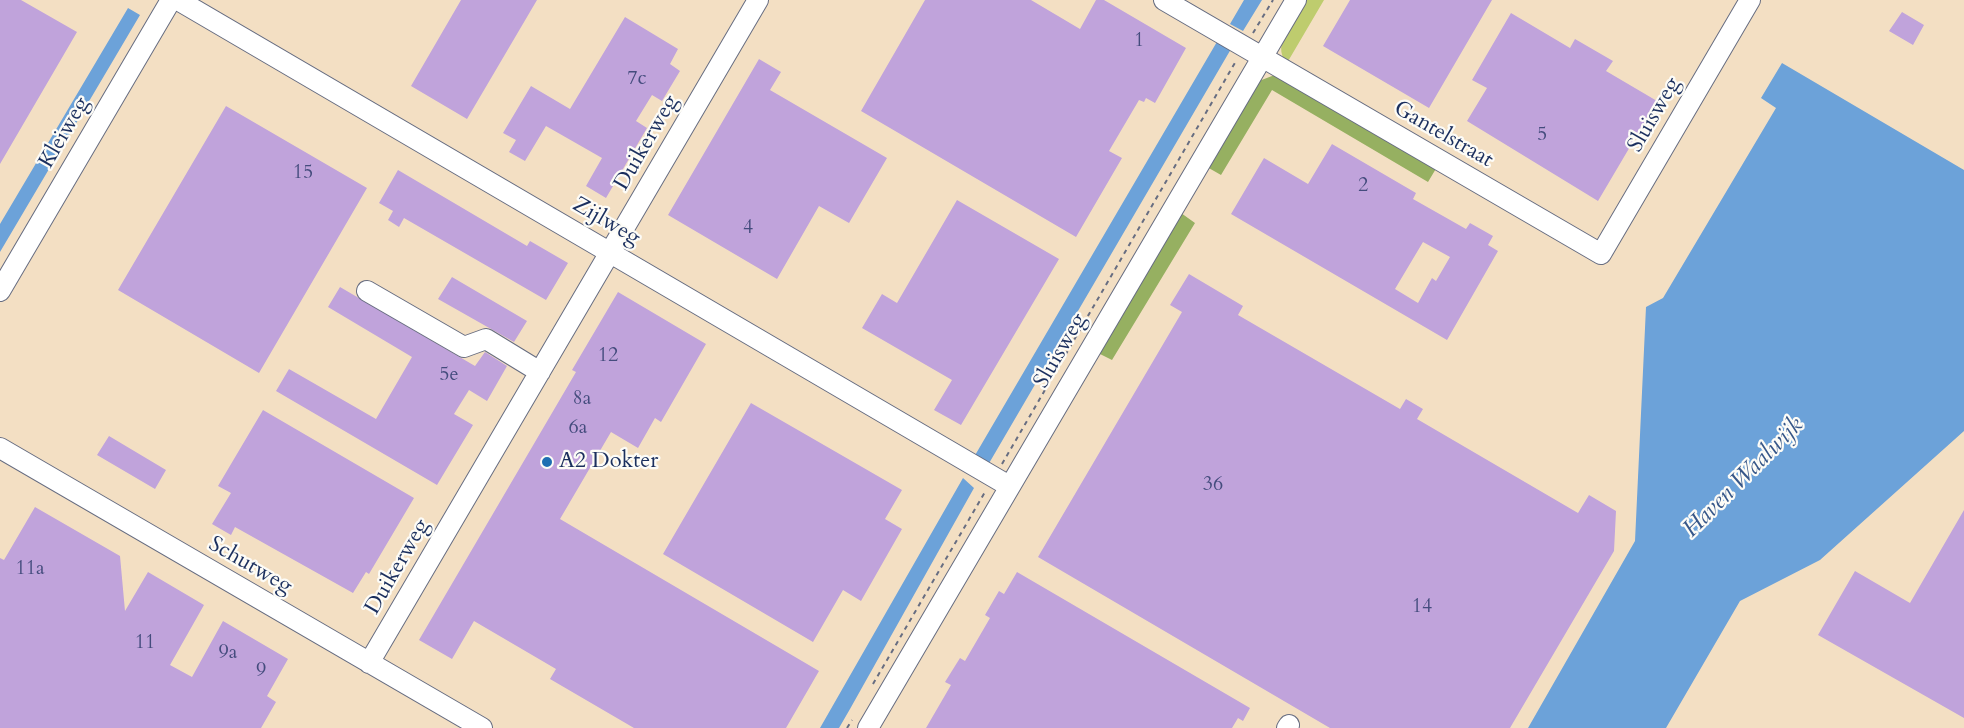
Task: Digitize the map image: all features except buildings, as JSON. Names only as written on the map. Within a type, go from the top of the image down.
[{"type":"street","name":"Kleiweg","points":[[0,291],[171,0]]},
{"type":"street","name":"Zijlweg","points":[[178,0],[1002,481]]},
{"type":"street","name":"Duikerweg","points":[[369,663],[758,0]]},
{"type":"street","name":"Gantelstraat","points":[[1164,0],[1600,254]]},
{"type":"street","name":"Sluisweg","points":[[860,723],[1253,52],[1296,0]]},
{"type":"street","name":"Sluisweg","points":[[1600,254],[1750,0]]},
{"type":"street","points":[[367,291],[464,347],[486,339],[540,372]]},
{"type":"street","name":"Schutweg","points":[[0,448],[477,727]]},
{"type":"path","name":"Sluisweg","points":[[870,688],[1002,481],[1253,52],[1273,0]]},
{"type":"path","points":[[847,728],[860,723]]},
{"type":"green space","points":[[1305,0],[1324,0],[1287,63],[1282,56],[1283,40],[1290,23]]},
{"type":"green space","points":[[1279,76],[1437,167],[1428,182],[1272,90],[1221,175],[1207,167],[1259,81]]},
{"type":"green space","points":[[1181,213],[1195,223],[1112,360],[1098,353]]},
{"type":"water","points":[[1244,0],[1262,0],[1243,31],[1230,24]]},
{"type":"water","points":[[128,8],[140,15],[0,252],[0,224]]},
{"type":"water","points":[[1218,40],[1231,49],[988,465],[974,457]]},
{"type":"water","name":"Haven Waalwijk","points":[[1782,63],[1964,170],[1964,431],[1820,560],[1740,601],[1666,728],[1528,728],[1635,541],[1646,307],[1663,298],[1776,108],[1761,98]]},
{"type":"water","points":[[963,478],[974,488],[850,709],[839,728],[820,728]]},
{"type":"place","name":"A2 Dokter","points":[[547,462]]}]
